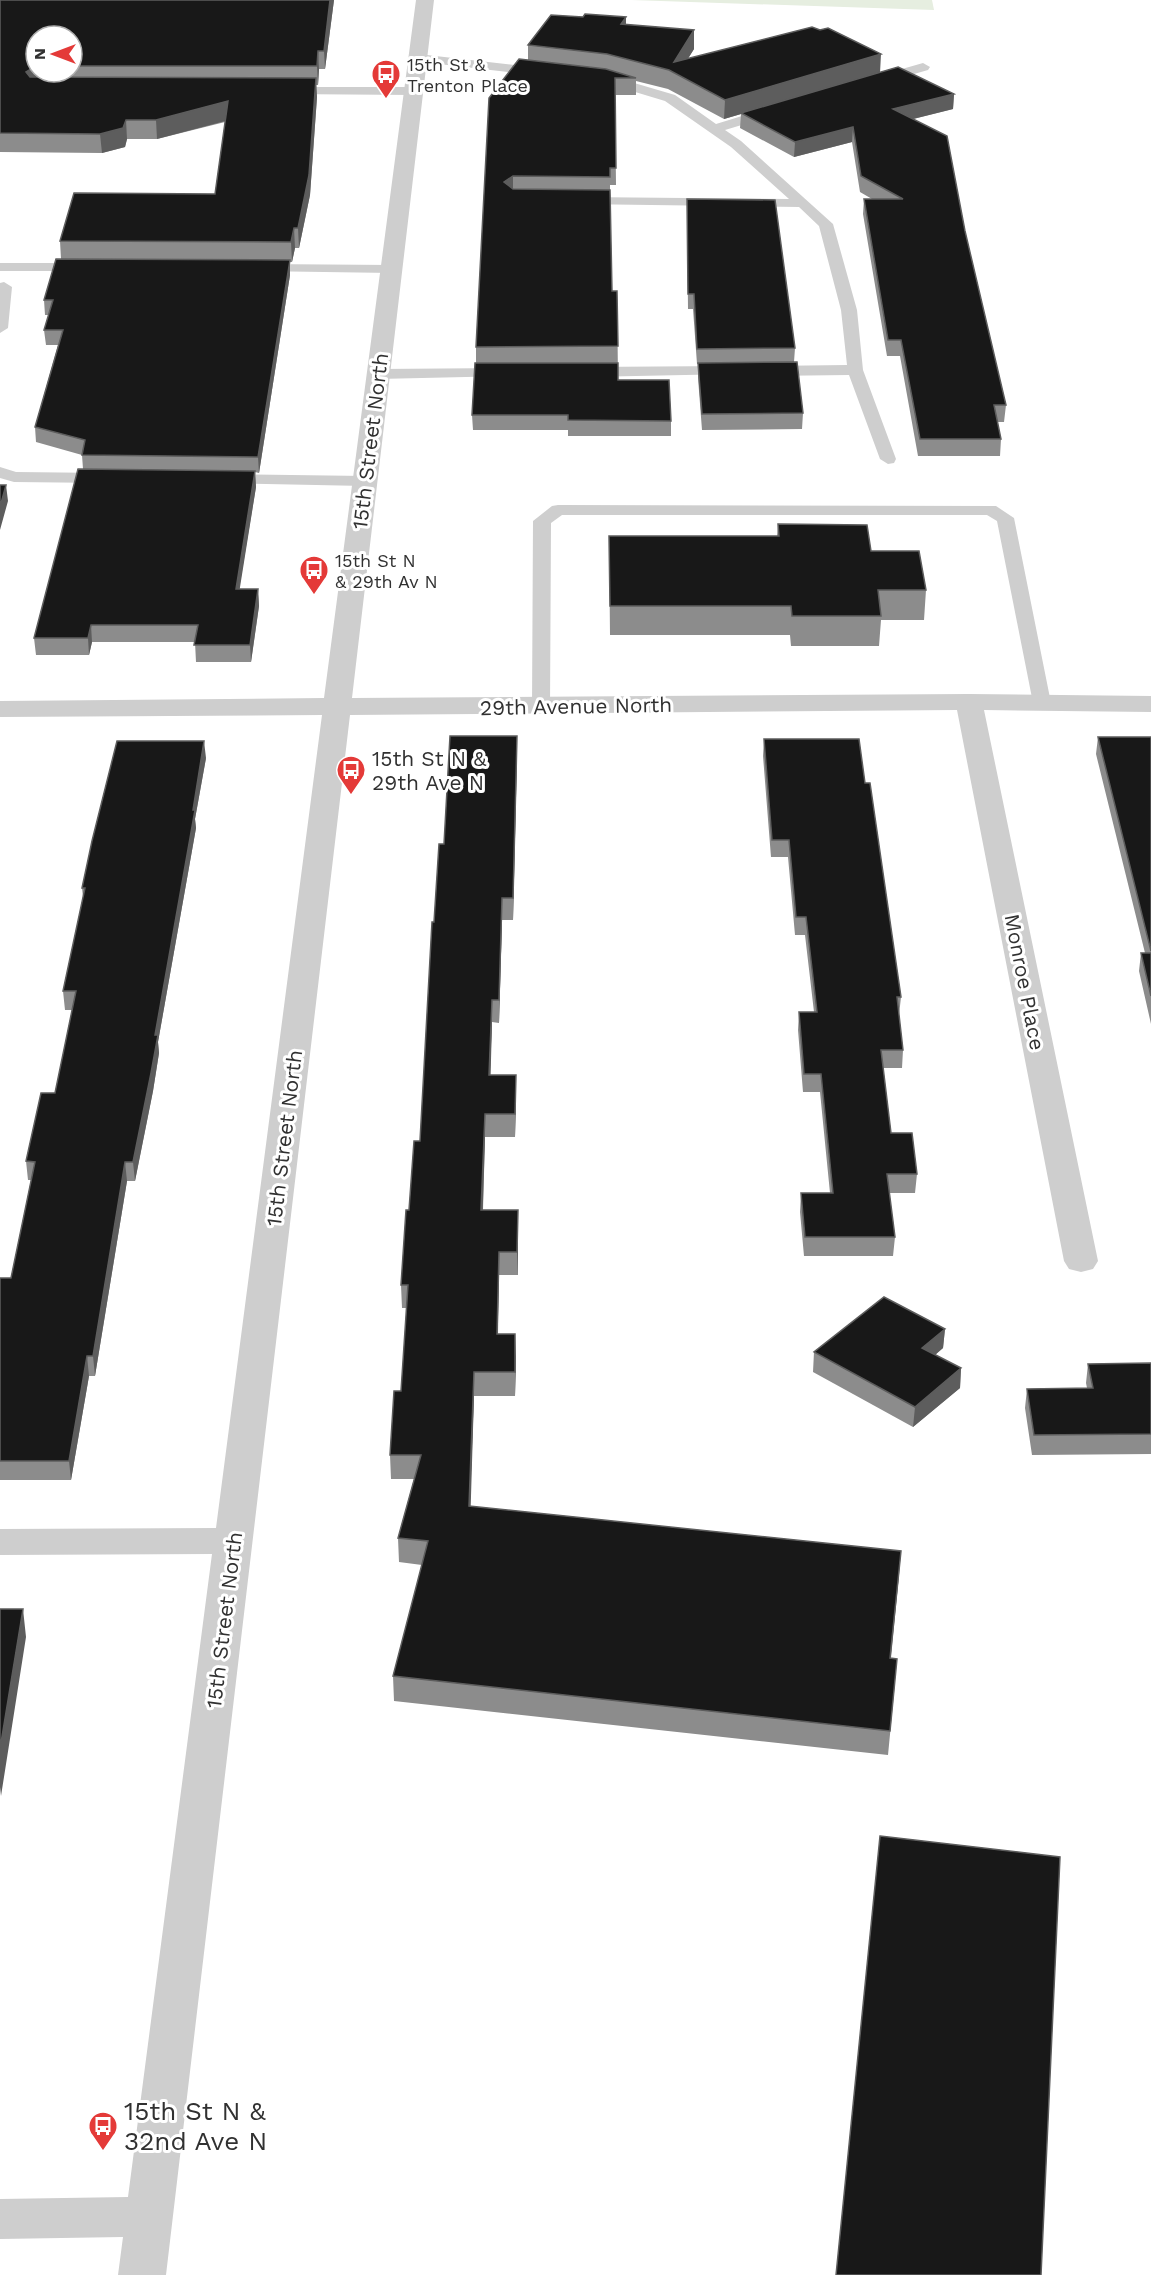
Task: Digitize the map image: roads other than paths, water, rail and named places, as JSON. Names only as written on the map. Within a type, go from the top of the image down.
[{"type":"street","name":"15th Street North","points":[[142,2275],[425,0]]},
{"type":"street","name":"29th Avenue North","points":[[0,709],[541,707],[969,702],[1151,704]]},
{"type":"street","name":"Monroe Place","points":[[969,702],[1081,1261]]},
{"type":"street","points":[[0,1542],[233,1540]]},
{"type":"street","points":[[0,2219],[149,2217]]},
{"type":"lane","points":[[418,58],[562,74]]},
{"type":"lane","points":[[868,83],[923,67]]},
{"type":"lane","points":[[595,77],[670,98],[736,144],[826,224],[849,310],[855,370],[888,459]]},
{"type":"lane","points":[[275,91],[414,91]]},
{"type":"lane","points":[[714,129],[780,109]]},
{"type":"lane","points":[[571,201],[803,203]]},
{"type":"lane","points":[[0,267],[95,268]]},
{"type":"lane","points":[[248,268],[392,269]]},
{"type":"lane","points":[[0,328],[4,287]]},
{"type":"lane","points":[[572,373],[855,370]]},
{"type":"lane","points":[[378,374],[525,373]]},
{"type":"lane","points":[[0,472],[14,477],[121,478]]},
{"type":"lane","points":[[205,479],[365,481]]},
{"type":"lane","points":[[541,707],[542,521],[558,510],[990,510],[1005,518],[1042,703]]},
{"type":"place","name":"15th St & Trenton Place","points":[[386,100]]},
{"type":"place","name":"15th St N & 29th Av N","points":[[314,596]]},
{"type":"place","name":"15th St N & 29th Ave N","points":[[351,796]]},
{"type":"place","name":"15th St N & 32nd Ave N","points":[[103,2152]]}]
